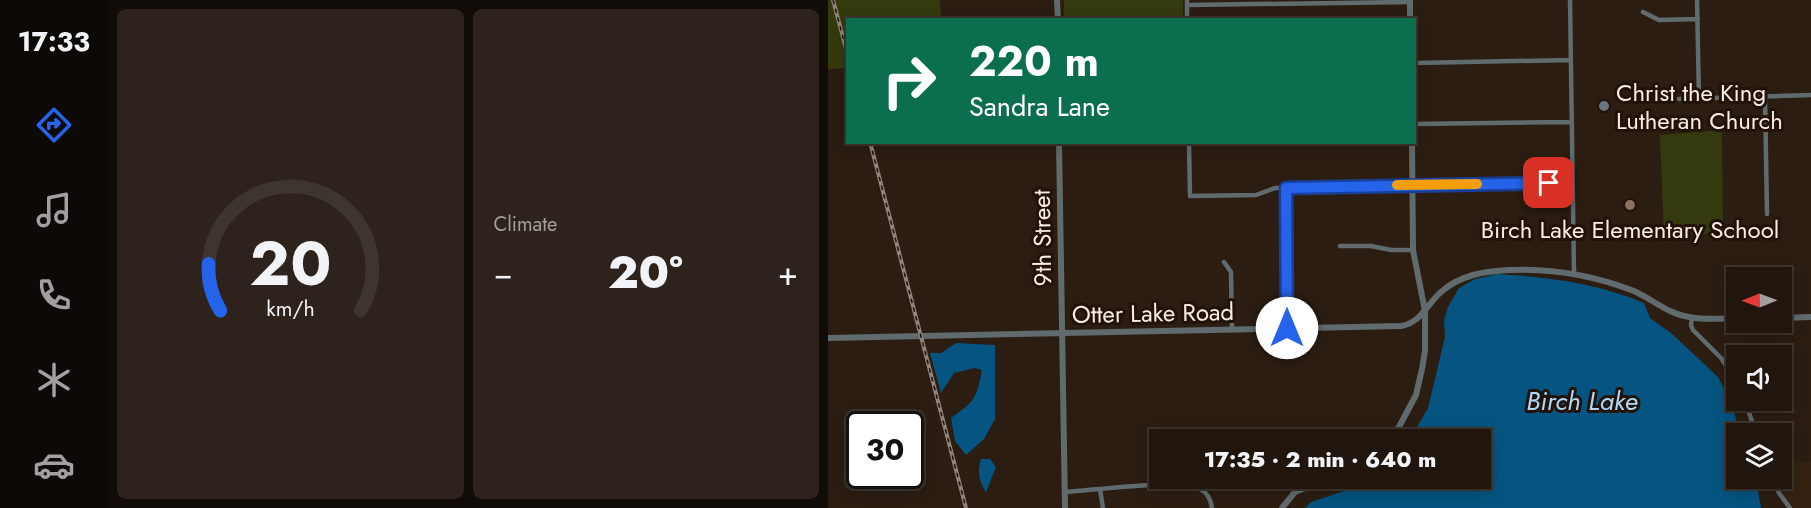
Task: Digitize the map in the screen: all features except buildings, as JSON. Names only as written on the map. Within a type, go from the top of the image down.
[{"type":"street","points":[[1057,0],[1058,18]]},
{"type":"street","points":[[1570,0],[1574,273]]},
{"type":"street","points":[[1697,0],[1699,98]]},
{"type":"street","points":[[1187,3],[1410,1],[1410,18]]},
{"type":"street","points":[[1643,12],[1659,20],[1698,19]]},
{"type":"street","points":[[1416,63],[1571,60]]},
{"type":"street","points":[[1679,99],[1811,95]]},
{"type":"street","points":[[1765,96],[1767,214]]},
{"type":"street","points":[[1416,124],[1572,122]]},
{"type":"street","name":"9th Street","points":[[1059,144],[1065,508]]},
{"type":"street","points":[[1189,144],[1190,196],[1253,196],[1275,188],[1573,183]]},
{"type":"street","points":[[1398,429],[1414,400],[1422,369],[1425,311],[1413,250],[1412,144]]},
{"type":"street","points":[[1286,188],[1287,328]]},
{"type":"street","points":[[1340,246],[1365,245],[1391,250],[1413,250]]},
{"type":"street","points":[[1224,262],[1231,272],[1232,329]]},
{"type":"street","name":"Otter Lake Road","points":[[828,338],[1407,325],[1420,318],[1441,291],[1459,279],[1509,270],[1574,273],[1636,292],[1672,312],[1692,318],[1726,318]]},
{"type":"street","points":[[1792,318],[1811,317]]},
{"type":"street","points":[[1692,318],[1693,330],[1726,366]]},
{"type":"street","points":[[1064,492],[1166,485],[1192,486],[1206,493],[1212,508]]},
{"type":"street","points":[[1100,489],[1103,508]]},
{"type":"street","points":[[1282,508],[1295,492],[1303,489]]},
{"type":"street","points":[[1777,489],[1790,508]]},
{"type":"shaded area","points":[[1792,462],[1811,462],[1811,508],[1793,508],[1780,489],[1792,489]]},
{"type":"green space","points":[[828,0],[940,0],[941,18],[846,18],[846,68],[828,69]]},
{"type":"green space","points":[[1064,0],[1183,0],[1183,18],[1064,18]]},
{"type":"green space","points":[[1722,130],[1723,232],[1664,237],[1660,135]]},
{"type":"water","name":"Birch Lake","points":[[1498,274],[1572,282],[1609,290],[1644,303],[1650,318],[1671,333],[1718,377],[1726,392],[1726,411],[1733,411],[1737,423],[1726,423],[1726,489],[1758,489],[1761,508],[1305,508],[1311,502],[1350,489],[1491,489],[1491,429],[1416,429],[1428,408],[1445,337],[1444,320],[1448,307],[1459,288],[1475,279]]},
{"type":"water","points":[[956,343],[995,345],[995,419],[984,439],[966,455],[955,441],[951,418],[970,403],[978,387],[982,370],[974,368],[954,373],[941,393],[930,353],[941,353]]},
{"type":"water","points":[[981,459],[990,459],[996,467],[986,492],[979,476]]},
{"type":"railway","points":[[833,0],[846,49]]},
{"type":"railway","points":[[871,144],[966,508]]},
{"type":"slow traffic","points":[[1397,185],[1477,184]]},
{"type":"place","name":"Christ the King Lutheran Church","points":[[1604,106]]},
{"type":"place","name":"Birch Lake Elementary School","points":[[1630,205]]},
{"type":"route","points":[[1287,328],[1286,188],[1549,183]]}]
